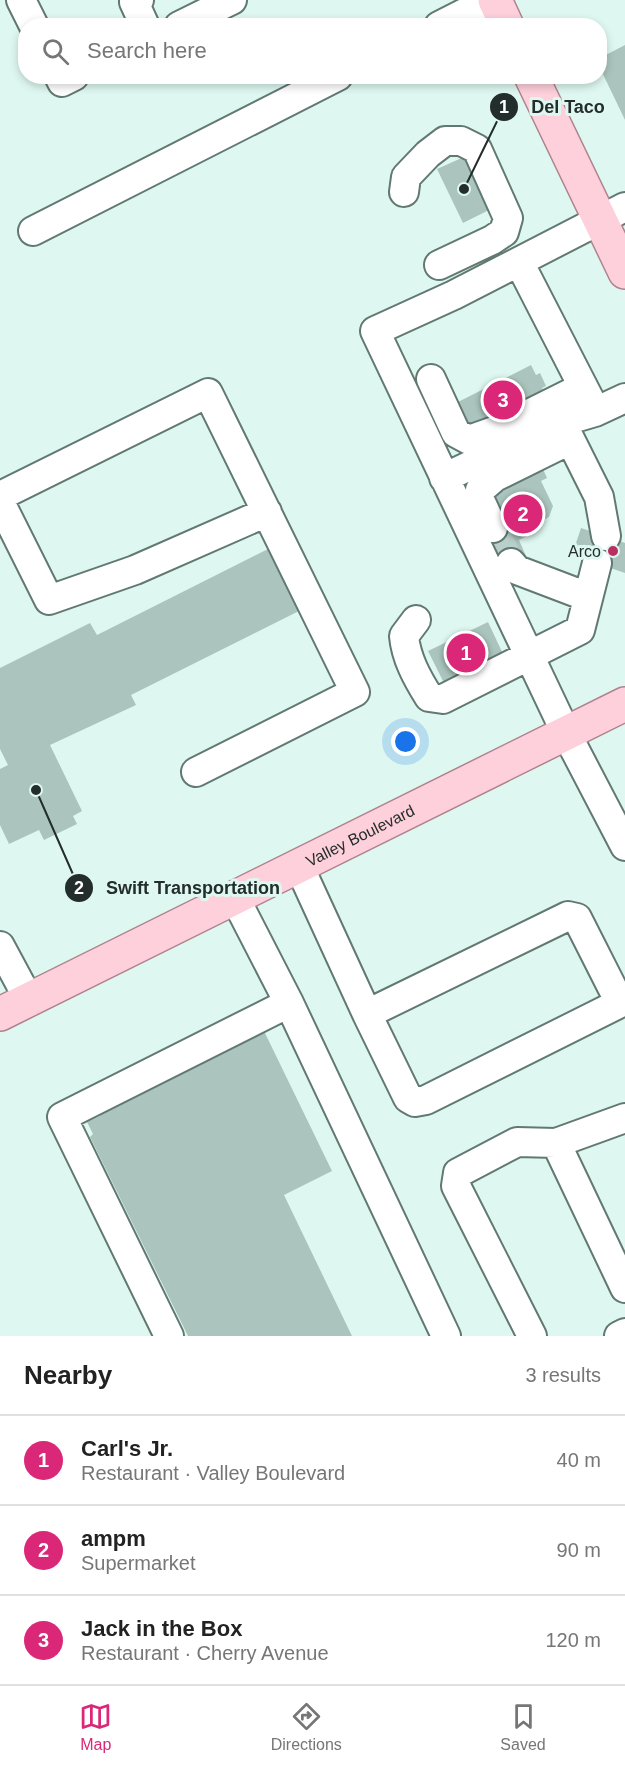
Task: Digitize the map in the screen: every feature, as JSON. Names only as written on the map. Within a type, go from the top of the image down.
[{"type":"main road","points":[[495,0],[503,18]]},
{"type":"main road","points":[[536,84],[612,214],[625,272]]},
{"type":"main road","name":"Valley Boulevard","points":[[0,1014],[625,704]]},
{"type":"lane","points":[[21,0],[29,18]]},
{"type":"lane","points":[[195,18],[232,0]]},
{"type":"lane","points":[[455,18],[490,0]]},
{"type":"lane","points":[[33,231],[322,84]]},
{"type":"lane","points":[[404,192],[406,177],[444,141],[461,141],[477,149],[508,218],[504,232],[439,265]]},
{"type":"lane","points":[[612,214],[519,262],[375,331],[566,733],[623,837]]},
{"type":"lane","points":[[519,262],[589,399]]},
{"type":"lane","points":[[431,379],[456,433],[469,440],[589,399],[625,399]]},
{"type":"lane","points":[[0,496],[208,393],[355,692],[196,772]]},
{"type":"lane","points":[[493,528],[479,498],[480,490],[495,477],[566,431],[589,399]]},
{"type":"lane","points":[[444,478],[566,431]]},
{"type":"lane","points":[[566,431],[599,497],[606,536]]},
{"type":"lane","points":[[0,502],[49,600],[135,570],[267,512]]},
{"type":"lane","points":[[511,563],[517,570],[588,597]]},
{"type":"lane","points":[[416,620],[404,636],[405,650],[429,697],[443,699],[580,630],[597,563]]},
{"type":"lane","points":[[299,866],[367,1014],[408,1098],[415,1102],[426,1100],[622,1002],[577,918],[568,916],[367,1014]]},
{"type":"lane","points":[[235,898],[289,1003],[446,1336]]},
{"type":"lane","points":[[0,946],[29,1000]]},
{"type":"lane","points":[[169,1336],[62,1116],[289,1003]]},
{"type":"lane","points":[[532,1336],[456,1186],[458,1173],[517,1142],[556,1143],[625,1118]]},
{"type":"lane","points":[[556,1143],[625,1287]]},
{"type":"lane","points":[[619,1336],[625,1333]]},
{"type":"building","points":[[625,45],[625,120],[607,83],[607,54]]},
{"type":"building","points":[[466,156],[491,209],[463,223],[437,169]]},
{"type":"building","points":[[531,365],[536,375],[540,373],[546,386],[542,388],[547,398],[474,434],[458,402]]},
{"type":"building","points":[[542,467],[547,478],[541,481],[553,506],[549,517],[536,524],[539,530],[519,540],[526,556],[502,568],[485,532],[488,493]]},
{"type":"building","points":[[581,528],[625,543],[625,573],[572,555]]},
{"type":"building","points":[[268,549],[299,611],[131,695],[136,705],[50,745],[82,811],[73,816],[77,824],[44,840],[39,830],[9,844],[0,825],[0,769],[8,765],[0,749],[0,668],[90,623],[97,635]]},
{"type":"building","points":[[488,622],[504,656],[445,685],[428,651]]},
{"type":"building","points":[[264,1031],[332,1171],[284,1195],[352,1336],[188,1336],[90,1137],[93,1134],[87,1122],[100,1116],[98,1111]]},
{"type":"tunnel","points":[[493,528],[511,563]]},
{"type":"place","name":"Del Taco","points":[[464,189]]},
{"type":"place","name":"Jack in the Box","points":[[503,400]]},
{"type":"place","name":"ampm","points":[[523,514]]},
{"type":"place","name":"Arco","points":[[613,551]]},
{"type":"place","name":"Carl's Jr.","points":[[466,653]]},
{"type":"place","name":"Swift Transportation","points":[[36,790]]}]
